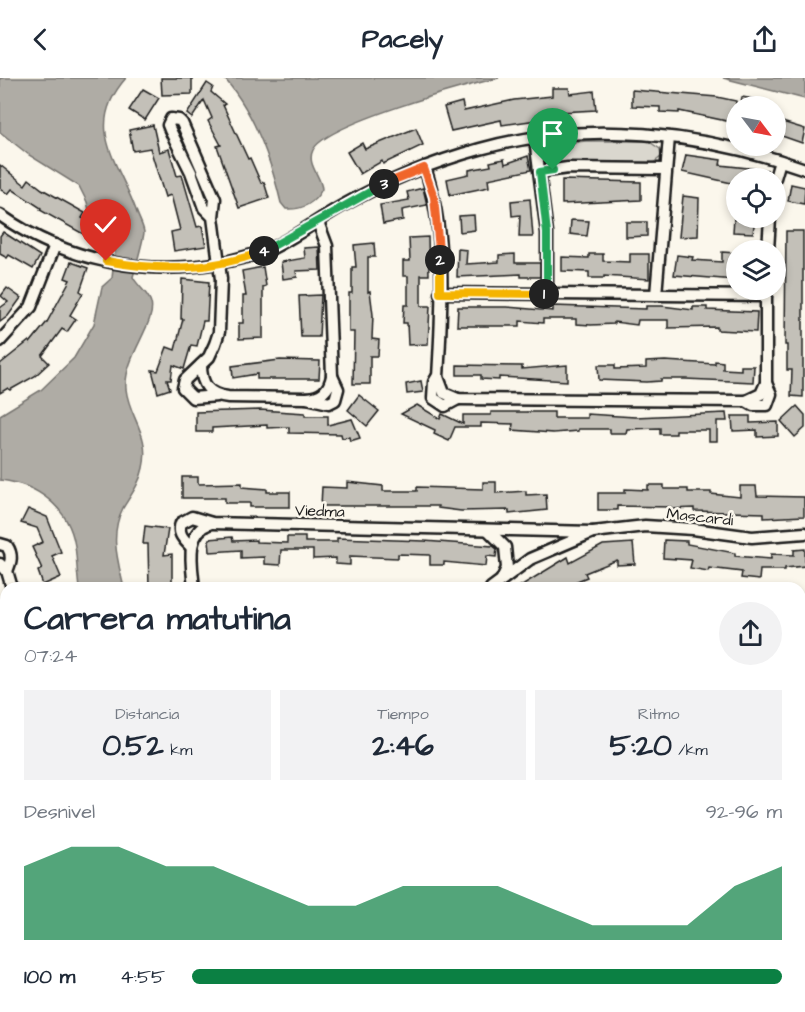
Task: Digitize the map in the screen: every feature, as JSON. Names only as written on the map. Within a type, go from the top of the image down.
[{"type":"street","points":[[213,217],[204,208],[191,172],[170,130],[168,125],[171,119],[182,123],[210,182],[216,203],[213,217],[221,262],[219,332],[209,357],[185,380],[183,388],[193,398],[217,396],[307,398],[323,404],[335,400],[338,389],[332,376],[327,246],[318,222]]},
{"type":"street","points":[[0,215],[55,245],[106,261],[140,267],[190,268],[267,250],[372,190],[424,168],[480,148],[535,139],[599,133],[669,137],[731,146],[805,169]]},
{"type":"street","points":[[656,295],[669,137]]},
{"type":"street","points":[[535,139],[547,233],[547,294]]},
{"type":"street","points":[[778,168],[780,161]]},
{"type":"street","points":[[424,168],[434,197],[437,221],[440,293],[438,377],[444,393],[458,399],[746,400],[761,394],[766,383],[766,300]]},
{"type":"street","points":[[540,172],[568,168],[665,169]]},
{"type":"street","points":[[0,341],[31,307],[55,245]]},
{"type":"street","points":[[440,293],[726,294]]},
{"type":"street","points":[[201,365],[204,384],[217,396]]},
{"type":"street","name":"Viedma","points":[[191,547],[181,537],[179,529],[181,523],[192,517],[212,523],[516,532]]},
{"type":"street","points":[[194,582],[191,547],[200,529],[212,523]]},
{"type":"street","name":"Mascardi","points":[[593,532],[645,526],[693,529],[752,537],[805,533]]},
{"type":"street","points":[[489,531],[515,564],[522,564]]},
{"type":"street","points":[[502,579],[507,568],[506,539],[516,532],[593,532]]},
{"type":"street","points":[[498,582],[522,564],[593,532]]},
{"type":"street","points":[[538,533],[543,540],[541,554]]},
{"type":"street","points":[[0,544],[7,546],[10,551],[11,561],[4,567],[10,582]]},
{"type":"shaded area","points":[[0,78],[126,78],[113,96],[107,112],[106,128],[108,144],[144,232],[133,277],[150,299],[152,311],[126,377],[128,399],[142,436],[145,456],[140,479],[123,508],[116,528],[116,548],[122,582],[78,582],[72,532],[58,509],[38,492],[14,482],[0,480],[0,415],[41,390],[74,358],[94,324],[102,287],[112,278],[115,250],[94,231],[87,202],[79,186],[29,155],[0,132]]},
{"type":"shaded area","points":[[224,78],[499,78],[398,107],[343,129],[323,140],[311,155],[322,189],[312,202],[303,207],[286,209],[281,203],[272,170],[253,121],[235,91]]},
{"type":"shaded area","points":[[723,78],[805,78],[805,99]]},
{"type":"shaded area","points":[[586,141],[648,141],[660,149],[661,157],[653,163],[547,165],[543,162],[542,150],[546,145]]},
{"type":"building","points":[[161,78],[192,78],[192,94],[162,95]]},
{"type":"building","points":[[207,83],[213,87],[211,92],[225,104],[223,105],[248,159],[250,158],[261,183],[264,182],[269,198],[239,208],[217,146],[221,145],[208,121],[212,118],[204,100],[192,118],[187,114]]},
{"type":"building","points":[[552,88],[569,88],[570,94],[594,91],[596,110],[543,113],[544,119],[502,125],[501,120],[451,131],[444,107],[462,102],[464,111],[514,100],[552,96]]},
{"type":"building","points":[[143,89],[159,98],[145,120],[129,110]]},
{"type":"building","points":[[632,90],[717,97],[726,99],[726,121],[679,111],[679,113],[660,112],[660,107],[632,106]]},
{"type":"building","points":[[786,123],[805,129],[802,143],[786,137]]},
{"type":"building","points":[[153,125],[159,152],[169,149],[177,176],[182,175],[197,227],[202,226],[206,246],[174,251],[171,232],[180,230],[171,195],[165,197],[150,148],[133,151],[129,130]]},
{"type":"building","points":[[416,128],[423,145],[383,164],[382,161],[360,174],[347,152],[362,143],[365,149]]},
{"type":"building","points":[[686,155],[721,160],[720,165],[748,168],[726,168],[726,182],[682,172]]},
{"type":"building","points":[[528,156],[531,170],[488,179],[489,187],[450,195],[447,179],[469,174],[469,170],[491,166],[490,162],[504,159],[505,164]]},
{"type":"building","points":[[0,165],[25,185],[29,179],[42,189],[85,213],[82,218],[91,223],[85,235],[40,210],[41,208],[12,189],[8,194],[0,188]]},
{"type":"building","points":[[562,180],[641,182],[641,200],[562,204]]},
{"type":"building","points":[[791,184],[805,187],[804,204],[788,201]]},
{"type":"building","points":[[423,188],[427,205],[402,210],[403,220],[383,224],[380,205],[409,200],[407,192]]},
{"type":"building","points":[[683,196],[699,198],[698,236],[679,237]]},
{"type":"building","points":[[530,199],[533,237],[519,237],[520,215],[512,216],[511,201]]},
{"type":"building","points":[[474,215],[475,230],[460,232],[459,216]]},
{"type":"building","points":[[571,220],[589,221],[587,236],[570,234]]},
{"type":"building","points":[[626,222],[647,222],[647,236],[626,237]]},
{"type":"building","points":[[733,228],[754,228],[753,233],[733,232]]},
{"type":"building","points":[[786,231],[803,231],[803,397],[791,396],[792,370],[787,370]]},
{"type":"building","points":[[3,232],[40,256],[33,269],[9,255],[7,258],[0,254],[0,236]]},
{"type":"building","points":[[428,237],[429,275],[421,275],[421,306],[430,306],[428,344],[408,345],[407,323],[403,323],[404,305],[408,305],[408,276],[403,276],[403,261],[410,261],[409,238]]},
{"type":"building","points":[[374,243],[375,257],[368,257],[368,292],[370,291],[373,315],[372,339],[379,340],[378,356],[370,356],[370,384],[353,384],[354,332],[349,332],[349,293],[352,293],[352,267],[356,267],[354,245]]},
{"type":"building","points":[[319,247],[320,270],[296,271],[297,277],[283,279],[281,262],[305,258],[304,248]]},
{"type":"building","points":[[458,249],[467,250],[466,264],[499,262],[499,255],[515,254],[515,263],[540,263],[540,277],[521,277],[521,274],[457,277]]},
{"type":"building","points":[[722,252],[726,252],[726,279],[674,275],[677,255],[693,257],[692,260],[722,262]]},
{"type":"building","points":[[589,254],[603,254],[603,261],[630,262],[630,254],[649,254],[649,279],[604,276],[604,278],[589,278],[589,272],[562,271],[562,257],[589,258]]},
{"type":"building","points":[[71,262],[88,268],[80,291],[83,293],[70,315],[76,319],[67,332],[62,329],[42,356],[49,363],[35,376],[0,393],[0,364],[29,341],[30,343],[47,322],[70,280],[65,278]]},
{"type":"building","points":[[263,267],[266,286],[263,287],[263,338],[239,339],[239,323],[243,323],[243,296],[246,296],[242,271]]},
{"type":"building","points":[[182,279],[209,282],[207,321],[203,321],[197,346],[191,345],[184,369],[173,365],[171,380],[167,380],[170,389],[158,393],[152,370],[158,371],[167,347],[175,350],[183,319],[181,319]]},
{"type":"building","points":[[7,288],[21,298],[8,316],[0,322],[0,308],[8,302],[1,296]]},
{"type":"building","points":[[321,295],[319,337],[301,337],[299,296]]},
{"type":"building","points":[[553,306],[646,309],[646,306],[662,306],[693,310],[693,307],[707,307],[707,310],[757,312],[756,332],[717,330],[717,327],[668,328],[668,320],[638,320],[637,325],[614,322],[614,324],[591,325],[576,324],[576,319],[543,319],[543,323],[520,321],[520,326],[457,326],[458,307],[507,307],[553,311]]},
{"type":"building","points":[[280,360],[320,361],[319,379],[257,379],[257,374],[233,378],[232,366]]},
{"type":"building","points":[[715,361],[723,362],[723,369],[741,370],[741,366],[754,366],[753,382],[685,379],[661,379],[661,381],[647,382],[599,380],[598,365],[615,365],[615,369],[646,368],[646,362],[715,364]]},
{"type":"building","points":[[457,365],[522,366],[522,369],[567,365],[567,381],[499,377],[499,380],[481,379],[481,375],[457,375]]},
{"type":"building","points":[[421,381],[423,392],[407,394],[406,384]]},
{"type":"building","points":[[359,395],[379,411],[367,426],[348,410]]},
{"type":"building","points":[[417,405],[440,419],[442,414],[463,424],[463,415],[491,415],[491,412],[554,412],[554,418],[587,418],[587,414],[635,417],[726,413],[727,421],[717,421],[717,441],[709,441],[709,430],[676,430],[676,434],[660,434],[660,428],[627,429],[626,433],[610,433],[610,429],[578,429],[578,431],[553,433],[512,430],[513,424],[481,423],[481,427],[455,427],[449,441],[434,434],[435,430],[401,414]]},
{"type":"building","points":[[797,406],[805,415],[805,428],[795,437],[781,421]]},
{"type":"building","points":[[260,410],[305,413],[305,416],[328,416],[328,425],[352,419],[360,438],[350,441],[349,437],[342,438],[341,434],[289,433],[289,427],[267,428],[267,425],[212,428],[212,432],[196,432],[196,412]]},
{"type":"building","points":[[732,416],[750,416],[750,423],[778,422],[778,436],[757,437],[757,430],[733,431]]},
{"type":"building","points":[[182,477],[198,477],[198,484],[242,483],[242,487],[267,489],[267,492],[290,492],[290,507],[250,507],[250,503],[225,503],[225,498],[182,498]]},
{"type":"building","points":[[347,482],[383,486],[383,491],[417,491],[417,487],[483,489],[483,482],[496,482],[496,493],[526,491],[526,495],[546,494],[547,510],[509,514],[509,510],[461,511],[438,508],[438,506],[321,506],[322,487],[347,488]]},
{"type":"building","points":[[648,485],[664,485],[664,489],[688,489],[688,492],[711,492],[711,494],[740,497],[740,486],[756,486],[757,496],[804,497],[804,516],[764,518],[764,513],[694,511],[694,508],[671,509],[671,507],[617,506],[617,510],[598,510],[598,493],[625,493],[625,489],[648,490]]},
{"type":"building","points":[[28,509],[47,517],[61,552],[52,556],[61,577],[50,582],[42,582],[38,571],[42,569],[32,547],[43,542],[37,528],[21,523]]},
{"type":"building","points":[[145,526],[168,529],[164,555],[172,554],[172,582],[149,582],[148,544],[143,544]]},
{"type":"building","points":[[232,537],[233,541],[256,540],[256,542],[287,543],[287,537],[305,537],[305,542],[337,542],[337,538],[424,541],[493,546],[497,549],[496,557],[487,556],[486,566],[444,562],[444,565],[430,565],[430,555],[398,554],[398,558],[350,556],[350,565],[336,564],[336,558],[313,559],[313,550],[281,550],[280,565],[264,564],[264,557],[241,558],[241,550],[210,552],[209,539]]},
{"type":"building","points":[[664,540],[687,541],[687,544],[735,553],[735,556],[771,559],[771,554],[794,555],[794,550],[805,549],[805,566],[785,568],[785,570],[760,570],[759,580],[741,578],[742,572],[690,568],[692,560],[663,558]]},
{"type":"building","points":[[633,543],[635,564],[617,565],[617,560],[585,573],[587,577],[575,582],[527,582],[568,557],[570,563],[603,545]]},
{"type":"route","points":[[106,261],[164,269],[190,268],[253,255],[287,240],[372,190],[424,168],[434,197],[440,244],[440,293],[547,294],[547,233],[540,172],[553,170]]}]
